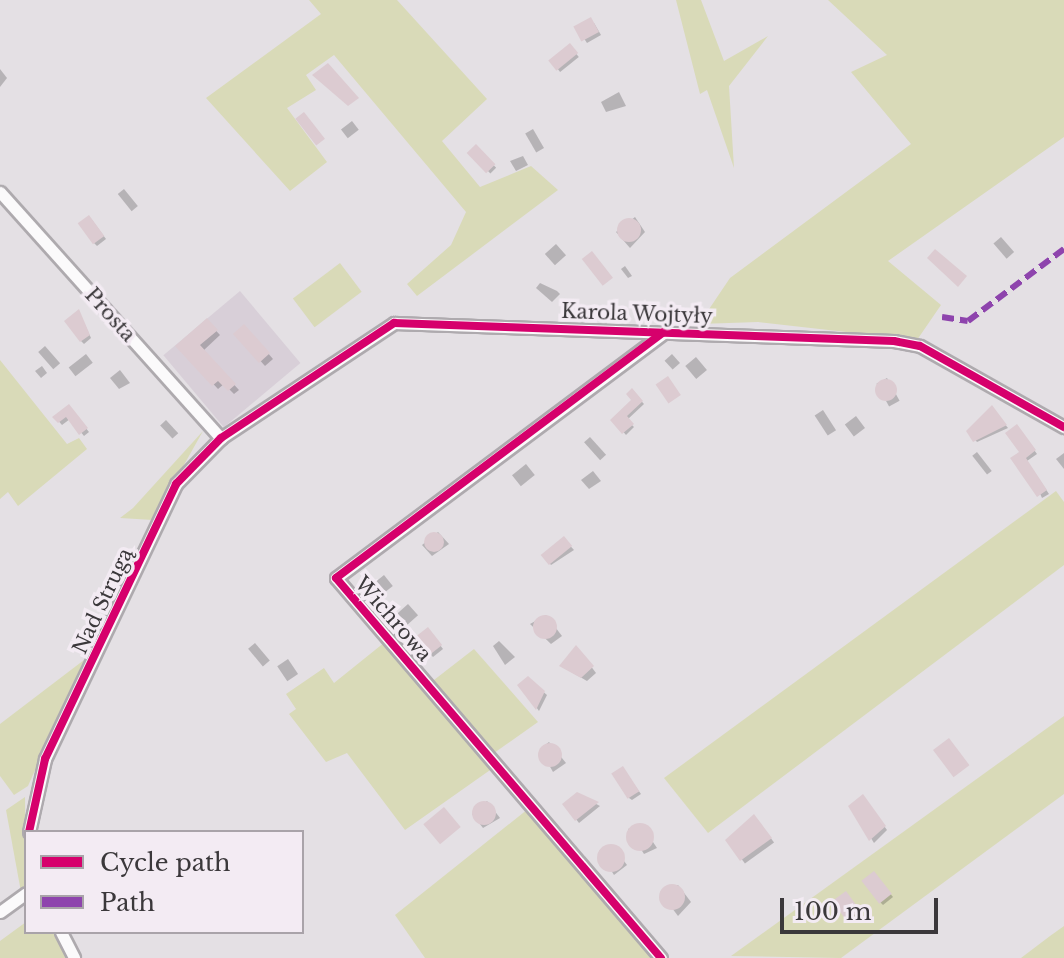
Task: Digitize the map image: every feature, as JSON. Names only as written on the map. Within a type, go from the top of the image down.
[{"type":"street","name":"Prosta","points":[[0,192],[221,438]]},
{"type":"street","name":"Karola Wojtyły","points":[[221,438],[394,323],[665,331],[920,346],[1064,427]]},
{"type":"street","name":"Wichrowa","points":[[661,958],[336,578],[665,331]]},
{"type":"street","name":"Nad Strugą","points":[[29,830],[32,792],[176,484],[221,438]]},
{"type":"street","points":[[0,912],[24,894]]},
{"type":"street","points":[[62,934],[74,958]]},
{"type":"shaded area","points":[[240,291],[300,363],[224,427],[163,355]]},
{"type":"green space","points":[[309,0],[397,0],[487,99],[442,141],[480,187],[531,166],[558,190],[417,296],[407,284],[451,245],[466,212],[334,55],[306,75],[316,90],[287,108],[327,162],[290,191],[206,98],[321,14]]},
{"type":"green space","points":[[676,0],[701,0],[724,61],[768,36],[729,86],[734,168],[707,90],[700,94]]},
{"type":"green space","points":[[828,0],[1064,0],[1064,137],[888,261],[941,305],[917,340],[758,322],[699,324],[730,278],[911,144],[851,72],[887,55]]},
{"type":"green space","points":[[340,263],[362,292],[315,327],[293,299]]},
{"type":"green space","points":[[0,360],[67,444],[79,438],[87,449],[18,506],[8,492],[0,499]]},
{"type":"green space","points":[[203,431],[153,520],[120,518],[133,508]]},
{"type":"green space","points":[[1056,491],[1064,502],[1064,565],[708,833],[664,778]]},
{"type":"green space","points":[[385,642],[493,768],[405,830],[347,753],[326,762],[289,714],[296,709],[286,694],[324,668],[334,683]]},
{"type":"green space","points":[[474,649],[538,722],[494,753],[435,688],[434,680]]},
{"type":"green space","points":[[84,660],[28,786],[14,795],[0,776],[0,724]]},
{"type":"green space","points":[[1064,716],[1064,794],[841,958],[731,956]]},
{"type":"green space","points":[[25,797],[24,888],[21,892],[6,810]]},
{"type":"green space","points":[[528,809],[654,958],[425,958],[395,915]]},
{"type":"green space","points":[[24,923],[24,934],[54,934],[68,958],[0,958],[0,941]]},
{"type":"green space","points":[[1064,926],[1064,958],[1021,958],[1050,936]]},
{"type":"building","points":[[591,17],[599,32],[581,41],[573,26]]},
{"type":"building","points":[[570,43],[578,53],[556,71],[548,61]]},
{"type":"building","points":[[328,63],[359,98],[348,106],[312,75]]},
{"type":"building","points":[[304,112],[325,139],[316,146],[295,119]]},
{"type":"building","points":[[476,144],[495,164],[486,173],[467,153]]},
{"type":"building","points":[[89,215],[104,236],[93,244],[78,223]]},
{"type":"building","points":[[629,218],[640,225],[641,230],[634,241],[629,242],[618,235],[617,230],[624,219]]},
{"type":"building","points":[[935,249],[967,276],[958,287],[927,258]]},
{"type":"building","points":[[592,251],[613,278],[603,286],[582,259]]},
{"type":"building","points":[[79,309],[90,335],[80,342],[64,321]]},
{"type":"building","points":[[207,318],[218,330],[200,345],[236,384],[228,391],[218,381],[212,386],[175,346]]},
{"type":"building","points":[[244,324],[270,353],[259,363],[233,334]]},
{"type":"building","points":[[668,376],[681,395],[668,403],[656,384]]},
{"type":"building","points":[[886,379],[894,382],[897,390],[894,398],[886,401],[878,398],[875,390],[878,382]]},
{"type":"building","points":[[632,388],[643,401],[627,416],[634,424],[622,434],[610,420],[631,400],[626,394]]},
{"type":"building","points":[[69,404],[88,428],[79,435],[66,417],[58,423],[52,417]]},
{"type":"building","points":[[992,405],[1007,425],[973,442],[966,431]]},
{"type":"building","points":[[1017,424],[1036,450],[1026,458],[1047,490],[1037,497],[1010,458],[1019,452],[1005,433]]},
{"type":"building","points":[[430,532],[438,532],[444,542],[438,552],[430,552],[424,546],[424,538]]},
{"type":"building","points":[[564,536],[572,546],[549,565],[541,555]]},
{"type":"building","points":[[545,615],[554,618],[557,627],[554,636],[545,639],[536,636],[533,627],[536,618]]},
{"type":"building","points":[[428,627],[442,645],[429,656],[415,637]]},
{"type":"building","points":[[576,645],[594,666],[581,678],[559,666]]},
{"type":"building","points":[[528,676],[545,691],[536,710],[517,685]]},
{"type":"building","points":[[949,738],[969,765],[953,777],[933,750]]},
{"type":"building","points":[[550,743],[558,747],[562,755],[558,763],[550,767],[542,763],[538,755],[542,747]]},
{"type":"building","points":[[623,766],[639,791],[628,799],[611,774]]},
{"type":"building","points":[[577,792],[599,802],[575,821],[562,804]]},
{"type":"building","points":[[863,794],[886,826],[869,841],[848,806]]},
{"type":"building","points":[[484,801],[495,808],[496,813],[489,824],[484,825],[473,818],[472,813],[479,802]]},
{"type":"building","points":[[444,807],[461,827],[440,844],[423,824]]},
{"type":"building","points":[[754,814],[772,838],[740,861],[725,840]]},
{"type":"building","points":[[640,823],[650,827],[654,837],[650,847],[640,851],[630,847],[626,837],[630,827]]},
{"type":"building","points":[[611,844],[621,848],[625,858],[621,868],[611,872],[601,868],[597,858],[601,848]]},
{"type":"building","points":[[874,871],[892,894],[879,904],[861,881]]},
{"type":"building","points":[[672,884],[681,888],[685,897],[681,906],[672,910],[663,906],[659,897],[663,888]]},
{"type":"building","points":[[846,891],[860,910],[846,920],[832,901]]},
{"type":"marked path","points":[[942,317],[968,321],[1064,249]]},
{"type":"cycle path","points":[[29,830],[45,759],[176,484],[221,438],[394,323],[894,341],[920,346],[1064,427]]},
{"type":"cycle path","points":[[661,958],[336,578],[665,331]]}]
